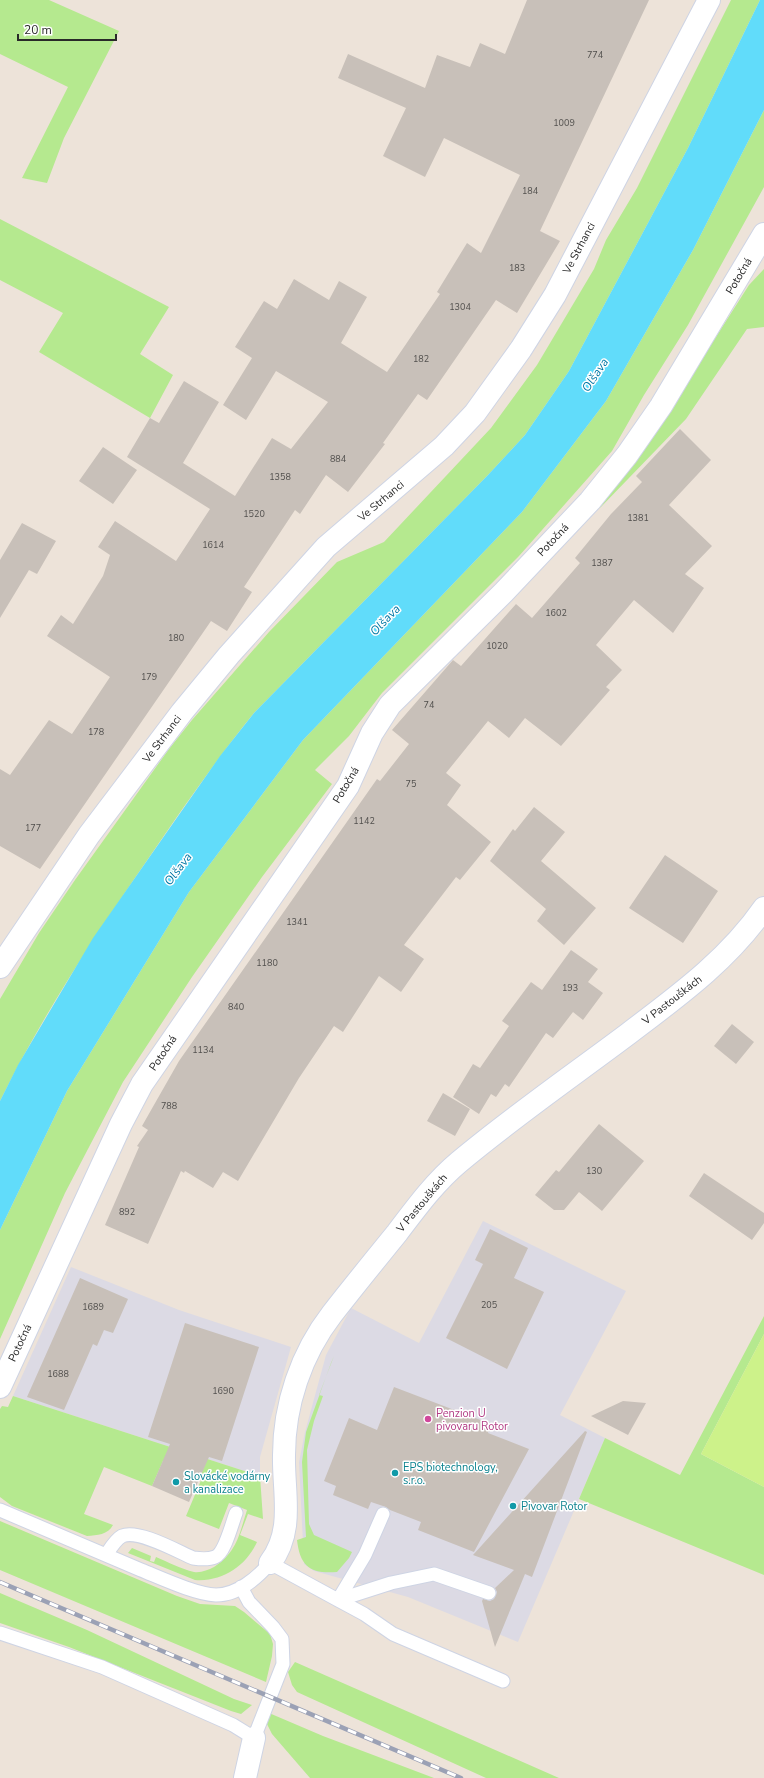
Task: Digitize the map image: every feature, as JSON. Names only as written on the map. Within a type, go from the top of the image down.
[{"type":"street","name":"Ve Strhanci","points":[[0,967],[89,835],[182,712],[229,655],[326,547],[444,446],[475,413],[521,349],[555,295],[709,0]]},
{"type":"street","name":"Potočná","points":[[0,1387],[120,1124],[142,1084],[348,786],[381,719],[401,693],[504,592],[590,501],[627,455],[661,406],[764,234]]},
{"type":"street","name":"V Pastouškách","points":[[270,1563],[278,1552],[286,1523],[284,1454],[288,1410],[293,1390],[308,1353],[330,1316],[443,1176],[484,1142],[681,994],[728,953],[752,925],[764,908]]},
{"type":"street","points":[[245,1778],[254,1738]]},
{"type":"lane","points":[[0,1510],[167,1581],[203,1593],[217,1595],[241,1587],[261,1573],[270,1563],[364,1614],[393,1634],[503,1681]]},
{"type":"lane","points":[[106,1555],[116,1540],[122,1536],[132,1534],[139,1535],[193,1558],[203,1560],[214,1558],[222,1550],[236,1513]]},
{"type":"lane","points":[[338,1600],[365,1555],[383,1514]]},
{"type":"lane","points":[[338,1600],[391,1583],[434,1574],[489,1593]]},
{"type":"lane","points":[[0,1633],[102,1667],[226,1722],[254,1738],[283,1664],[282,1639],[273,1627],[249,1602],[241,1587]]},
{"type":"shaded area","points":[[483,1221],[626,1291],[560,1415],[605,1438],[518,1642],[408,1597],[314,1571],[304,1564],[299,1462],[305,1432],[326,1355],[351,1308],[419,1343]]},
{"type":"shaded area","points":[[71,1267],[179,1310],[291,1347],[260,1457],[260,1476],[13,1396]]},
{"type":"green space","points":[[0,0],[49,0],[119,31],[64,138],[47,183],[22,178],[68,87],[0,54]]},
{"type":"green space","points":[[731,0],[760,0],[688,148],[569,371],[525,435],[488,475],[254,713],[186,803],[89,947],[33,1038],[0,1101],[0,999],[39,933],[169,749],[192,720],[269,632],[337,562],[384,542],[491,428],[537,365],[594,269],[606,240],[637,188]]},
{"type":"green space","points":[[764,110],[764,187],[688,325],[644,395],[612,451],[519,556],[382,693],[349,736],[315,770],[332,784],[262,877],[192,977],[123,1082],[65,1193],[0,1339],[0,1230],[67,1091],[189,892],[303,740],[522,512],[606,401],[693,250]]},
{"type":"green space","points":[[0,219],[169,307],[140,354],[173,375],[150,418],[39,352],[63,313],[0,280]]},
{"type":"green space","points":[[764,269],[764,327],[747,329],[686,419],[599,509],[654,434],[749,285]]},
{"type":"green space","points":[[764,1316],[764,1334],[701,1454],[764,1487],[764,1575],[579,1499],[605,1438],[680,1475]]},
{"type":"green space","points":[[764,1334],[764,1487],[701,1454]]},
{"type":"green space","points":[[319,1395],[323,1396],[314,1421],[307,1450],[309,1524],[314,1535],[352,1552],[337,1572],[320,1572],[308,1567],[301,1557],[297,1540],[306,1537],[302,1462],[306,1432]]},
{"type":"green space","points":[[13,1396],[260,1476],[263,1519],[248,1514],[240,1535],[257,1542],[252,1551],[240,1565],[232,1571],[215,1578],[205,1580],[195,1580],[128,1553],[132,1548],[151,1556],[150,1561],[154,1562],[156,1557],[189,1571],[202,1572],[214,1567],[228,1555],[239,1535],[247,1510],[229,1503],[219,1529],[186,1516],[202,1478],[163,1461],[152,1486],[104,1467],[84,1514],[113,1525],[108,1531],[102,1534],[87,1536],[12,1506],[0,1497],[0,1409],[2,1406],[8,1407]]},
{"type":"green space","points":[[0,1521],[177,1596],[200,1604],[235,1606],[270,1634],[273,1644],[272,1656],[266,1682],[0,1570]]},
{"type":"green space","points":[[0,1593],[87,1630],[234,1699],[252,1705],[241,1714],[231,1711],[69,1647],[0,1623]]},
{"type":"green space","points":[[295,1662],[559,1778],[486,1778],[297,1692],[292,1685],[288,1672]]},
{"type":"green space","points":[[269,1713],[323,1736],[434,1778],[310,1778],[272,1734],[266,1722]]},
{"type":"water","name":"Olšava","points":[[760,0],[764,0],[764,110],[693,250],[606,401],[522,512],[303,740],[189,892],[67,1091],[0,1230],[0,1101],[18,1065],[93,938],[220,756],[254,713],[488,475],[525,435],[569,371],[688,148]]},
{"type":"building","points":[[527,0],[649,0],[540,231],[560,241],[517,313],[496,300],[427,400],[418,394],[383,443],[385,444],[348,492],[326,475],[300,514],[295,510],[244,587],[252,592],[227,631],[211,621],[40,869],[0,846],[0,769],[10,775],[49,720],[72,734],[110,677],[47,636],[61,615],[73,624],[103,576],[110,555],[98,547],[115,521],[176,561],[210,509],[127,457],[150,418],[159,423],[184,381],[219,402],[183,463],[235,496],[272,438],[291,449],[328,402],[276,371],[246,420],[223,405],[252,358],[235,347],[264,301],[277,309],[294,279],[329,300],[339,281],[367,297],[341,343],[387,372],[440,294],[437,292],[467,243],[481,253],[520,175],[444,138],[425,177],[383,156],[406,108],[338,78],[348,54],[425,88],[437,55],[470,67],[480,43],[505,54]]},
{"type":"building","points":[[680,429],[711,460],[669,505],[712,546],[685,574],[704,588],[673,633],[634,600],[596,645],[622,670],[606,687],[610,690],[561,746],[525,718],[509,738],[488,721],[446,773],[461,785],[447,805],[491,842],[460,880],[456,877],[404,945],[424,959],[401,992],[379,976],[343,1032],[334,1026],[299,1078],[238,1181],[223,1172],[213,1188],[185,1171],[184,1173],[181,1171],[148,1244],[105,1225],[139,1147],[137,1146],[148,1130],[142,1126],[179,1061],[377,779],[380,781],[409,744],[392,730],[453,660],[461,666],[516,604],[532,618],[580,563],[575,558],[611,514],[642,482],[636,476]]},
{"type":"building","points":[[103,447],[137,470],[113,504],[79,481]]},
{"type":"building","points":[[22,523],[56,541],[37,574],[29,570],[0,618],[0,560]]},
{"type":"building","points":[[534,807],[565,832],[541,861],[596,908],[564,945],[537,921],[546,909],[490,861],[513,829],[515,831]]},
{"type":"building","points":[[665,855],[718,891],[683,943],[629,908]]},
{"type":"building","points":[[571,950],[598,969],[588,982],[603,993],[583,1020],[573,1012],[553,1038],[546,1033],[509,1087],[505,1084],[496,1097],[491,1094],[479,1114],[453,1097],[473,1064],[480,1068],[509,1026],[502,1021],[531,982],[542,990]]},
{"type":"building","points":[[732,1024],[754,1042],[736,1064],[714,1046]]},
{"type":"building","points":[[443,1093],[470,1109],[455,1136],[427,1121]]},
{"type":"building","points":[[599,1124],[644,1161],[602,1211],[579,1192],[564,1210],[554,1210],[535,1195],[556,1170],[559,1172]]},
{"type":"building","points":[[704,1173],[764,1213],[764,1223],[752,1240],[689,1196]]},
{"type":"building","points":[[490,1229],[528,1248],[514,1278],[544,1292],[507,1369],[446,1338],[483,1264],[475,1260]]},
{"type":"building","points":[[80,1278],[128,1299],[113,1333],[104,1330],[97,1346],[93,1344],[64,1410],[27,1397]]},
{"type":"building","points":[[185,1323],[259,1347],[222,1461],[209,1457],[189,1502],[152,1486],[170,1444],[148,1437]]},
{"type":"building","points":[[394,1387],[491,1424],[488,1433],[529,1449],[474,1552],[418,1530],[421,1522],[386,1507],[371,1502],[368,1509],[333,1495],[336,1486],[324,1481],[349,1418],[377,1430]]},
{"type":"building","points":[[623,1401],[646,1403],[628,1435],[591,1416]]},
{"type":"building","points":[[585,1431],[587,1432],[532,1577],[525,1574],[495,1647],[482,1601],[483,1599],[490,1601],[494,1599],[497,1592],[495,1588],[514,1570],[473,1555]]},
{"type":"railway","points":[[0,1582],[461,1778]]},
{"type":"place","name":"Penzion U pivovaru Rotor","points":[[428,1419]]},
{"type":"place","name":"EPS biotechnology, s.r.o.","points":[[395,1473]]},
{"type":"place","name":"Slovácké vodárny a kanalizace","points":[[176,1482]]},
{"type":"place","name":"Pivovar Rotor","points":[[513,1506]]}]
